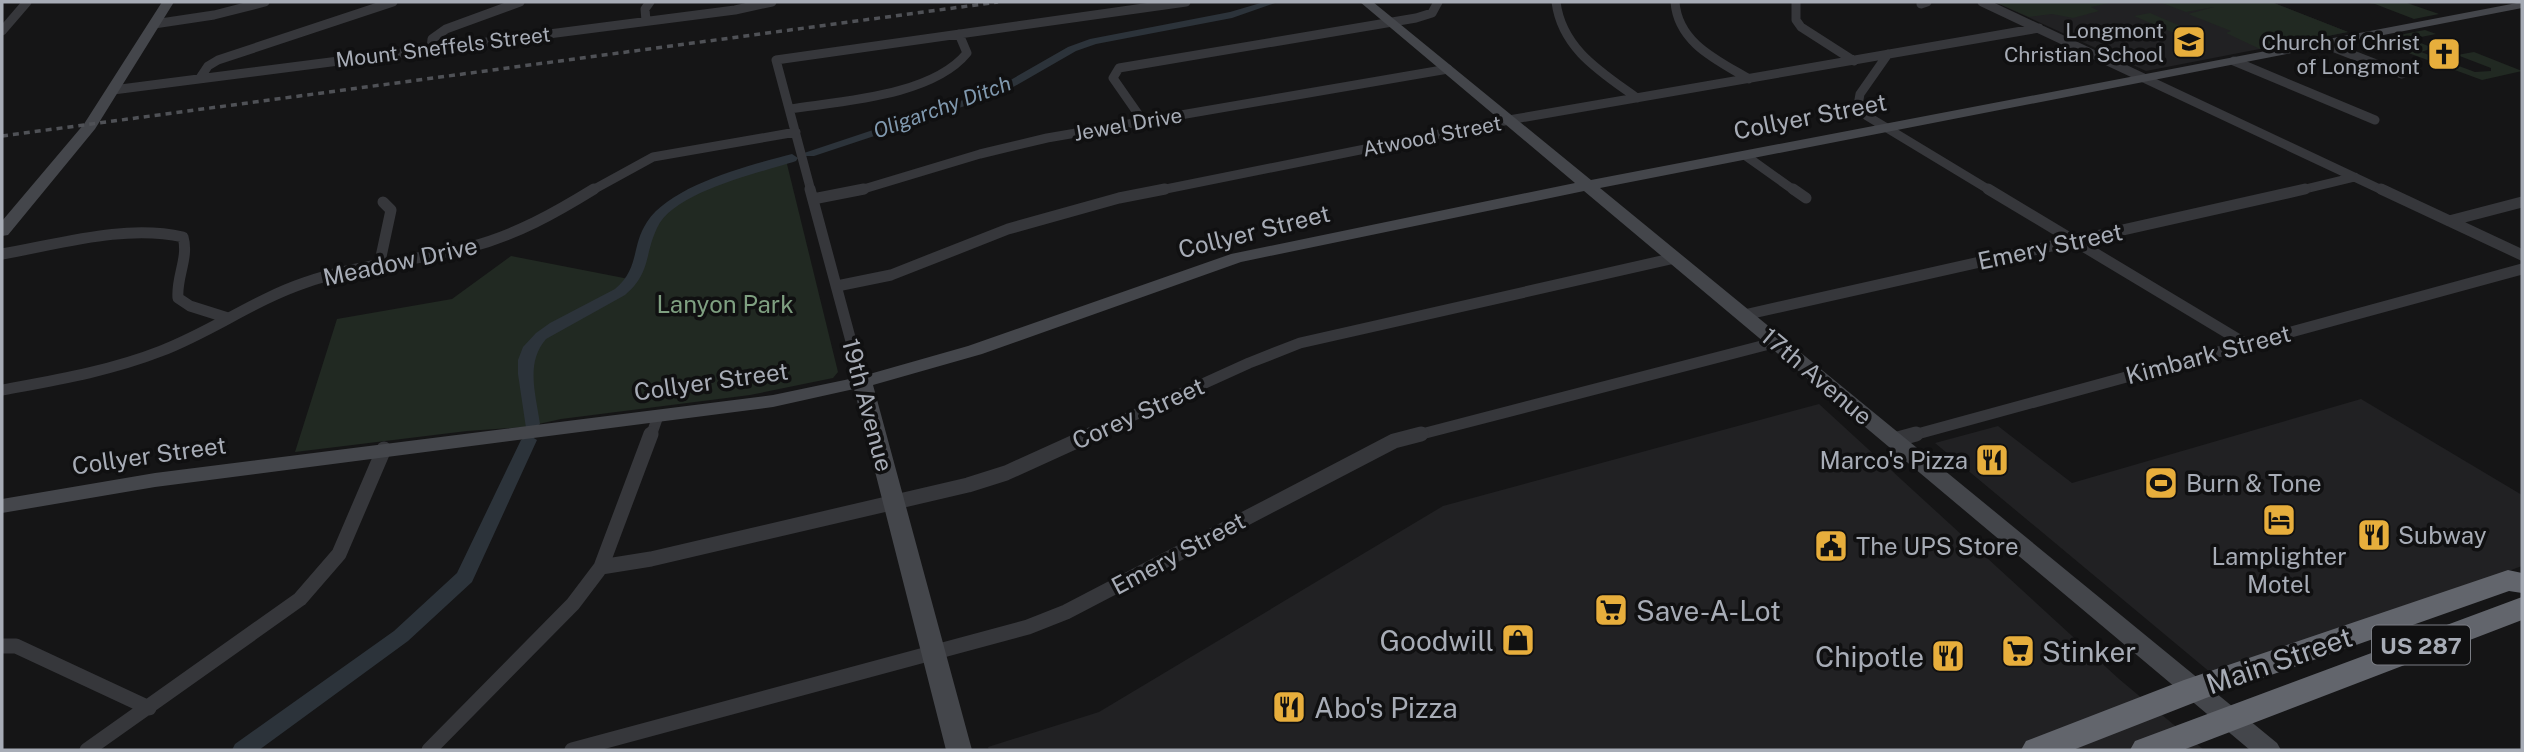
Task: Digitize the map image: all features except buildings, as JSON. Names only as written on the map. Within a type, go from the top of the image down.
[{"type":"highway","name":"Main Street","points":[[2038,750],[2194,690],[2508,580],[2522,583]]},
{"type":"highway","name":"Main Street","points":[[2147,750],[2522,608]]},
{"type":"street","points":[[2,31],[5,23],[27,2]]},
{"type":"street","points":[[2,231],[93,121],[168,2]]},
{"type":"street","points":[[154,24],[214,15],[265,2]]},
{"type":"street","points":[[200,78],[208,66],[218,60],[393,2]]},
{"type":"street","points":[[431,49],[432,39],[446,29],[520,2]]},
{"type":"street","points":[[646,21],[645,9],[650,2]]},
{"type":"street","name":"Mount Sneffels Street","points":[[113,90],[754,7],[772,2]]},
{"type":"street","points":[[790,109],[869,97],[946,74],[964,61],[967,53],[959,34],[1186,2]]},
{"type":"street","name":"17th Avenue","points":[[1366,2],[2268,750]]},
{"type":"street","points":[[1143,121],[1113,78],[1119,68],[1392,23],[1427,15],[1435,10],[1438,2]]},
{"type":"street","points":[[1556,2],[1557,17],[1577,51],[1637,98]]},
{"type":"street","points":[[1675,2],[1676,17],[1694,42],[1749,79]]},
{"type":"street","points":[[1797,2],[1796,20],[1801,27],[1854,61]]},
{"type":"street","points":[[1982,2],[2522,255]]},
{"type":"street","name":"Collyer Street","points":[[2,506],[93,488],[773,401],[862,382],[975,350],[1237,258],[1588,186],[2522,4]]},
{"type":"street","name":"Atwood Street","points":[[837,286],[891,275],[1009,229],[1089,205],[1509,120],[2039,28]]},
{"type":"street","name":"19th Avenue","points":[[959,34],[776,60],[959,750]]},
{"type":"street","points":[[2322,43],[2402,74]]},
{"type":"street","points":[[1888,54],[1860,94],[1858,101],[1867,116],[2246,344]]},
{"type":"street","points":[[2234,61],[2375,120]]},
{"type":"street","name":"Jewel Drive","points":[[813,199],[873,187],[980,154],[1143,121],[1448,69]]},
{"type":"street","name":"Meadow Drive","points":[[2,390],[124,364],[194,337],[262,299],[305,283],[379,265],[451,253],[522,229],[634,165],[653,157],[796,132]]},
{"type":"street","points":[[1746,156],[1806,198]]},
{"type":"street","name":"Emery Street","points":[[1744,315],[2077,242],[2355,177]]},
{"type":"street","points":[[379,265],[391,210],[383,202]]},
{"type":"street","points":[[2449,221],[2522,202]]},
{"type":"street","points":[[2,254],[138,233],[172,233],[183,237],[187,245],[176,286],[178,298],[190,306],[228,318]]},
{"type":"street","name":"Corey Street","points":[[601,566],[651,559],[1006,473],[1249,363],[1300,343],[1675,258]]},
{"type":"street","name":"Kimbark Street","points":[[1894,440],[2522,269]]},
{"type":"street","name":"Emery Street","points":[[572,750],[1028,627],[1066,612],[1394,441],[1777,342]]},
{"type":"street","points":[[429,750],[573,604],[601,566],[658,416]]},
{"type":"street","points":[[87,750],[300,600],[339,554],[384,449]]},
{"type":"street","points":[[2,646],[16,646],[149,708]]},
{"type":"shaded area","name":"Longmont Christian School","points":[[1995,2],[2271,2],[2348,32],[2146,71]]},
{"type":"shaded area","points":[[2361,399],[2522,495],[2522,566],[2217,678],[1935,443],[1998,426],[2072,483]]},
{"type":"shaded area","points":[[1819,404],[2119,679],[2204,750],[989,750],[988,747],[1099,712],[1443,506]]},
{"type":"green space","points":[[1995,2],[2109,3],[2091,7],[2099,11],[2073,18],[2052,14],[2029,17]]},
{"type":"green space","points":[[2159,2],[2271,2],[2348,32],[2260,49],[2226,33],[2231,31],[2188,14],[2214,7],[2186,12]]},
{"type":"green space","points":[[2362,2],[2404,2],[2439,14],[2414,19],[2375,4]]},
{"type":"green space","points":[[2150,13],[2197,33],[2181,36],[2134,16]]},
{"type":"green space","points":[[2425,30],[2436,34],[2411,39],[2433,48],[2421,52],[2475,72],[2491,71],[2491,68],[2457,55],[2474,52],[2522,71],[2482,80],[2373,40]]},
{"type":"green space","name":"Lanyon Park","points":[[786,160],[838,372],[833,378],[750,395],[561,419],[525,427],[467,431],[295,452],[337,319],[452,299],[511,256],[634,280],[647,235],[653,222],[664,210],[678,200],[714,183]]},
{"type":"waterway","name":"Oligarchy Ditch","points":[[810,153],[997,92],[1072,49],[1094,41],[1232,15],[1273,2]]},
{"type":"waterway","name":"Oligarchy Ditch","points":[[532,424],[526,382],[526,360],[531,347],[555,326],[605,301],[631,283],[639,270],[649,230],[663,211],[696,191],[792,158]]},
{"type":"waterway","name":"Oligarchy Ditch","points":[[243,750],[401,636],[465,577],[529,440]]},
{"type":"railway","points":[[2,136],[998,2]]},
{"type":"place","name":"Longmont Christian School","points":[[2189,42]]},
{"type":"place","name":"Church of Christ of Longmont","points":[[2444,54]]},
{"type":"place","name":"Marco's Pizza","points":[[1992,460]]},
{"type":"place","name":"Burn & Tone","points":[[2161,483]]},
{"type":"place","name":"Lamplighter Motel","points":[[2279,520]]},
{"type":"place","name":"Subway","points":[[2374,535]]},
{"type":"place","name":"The UPS Store","points":[[1831,546]]},
{"type":"place","name":"Save-A-Lot","points":[[1611,610]]},
{"type":"place","name":"Goodwill","points":[[1518,640]]},
{"type":"place","name":"Stinker","points":[[2018,651]]},
{"type":"place","name":"Chipotle","points":[[1948,656]]},
{"type":"place","name":"Abo's Pizza","points":[[1289,707]]}]
